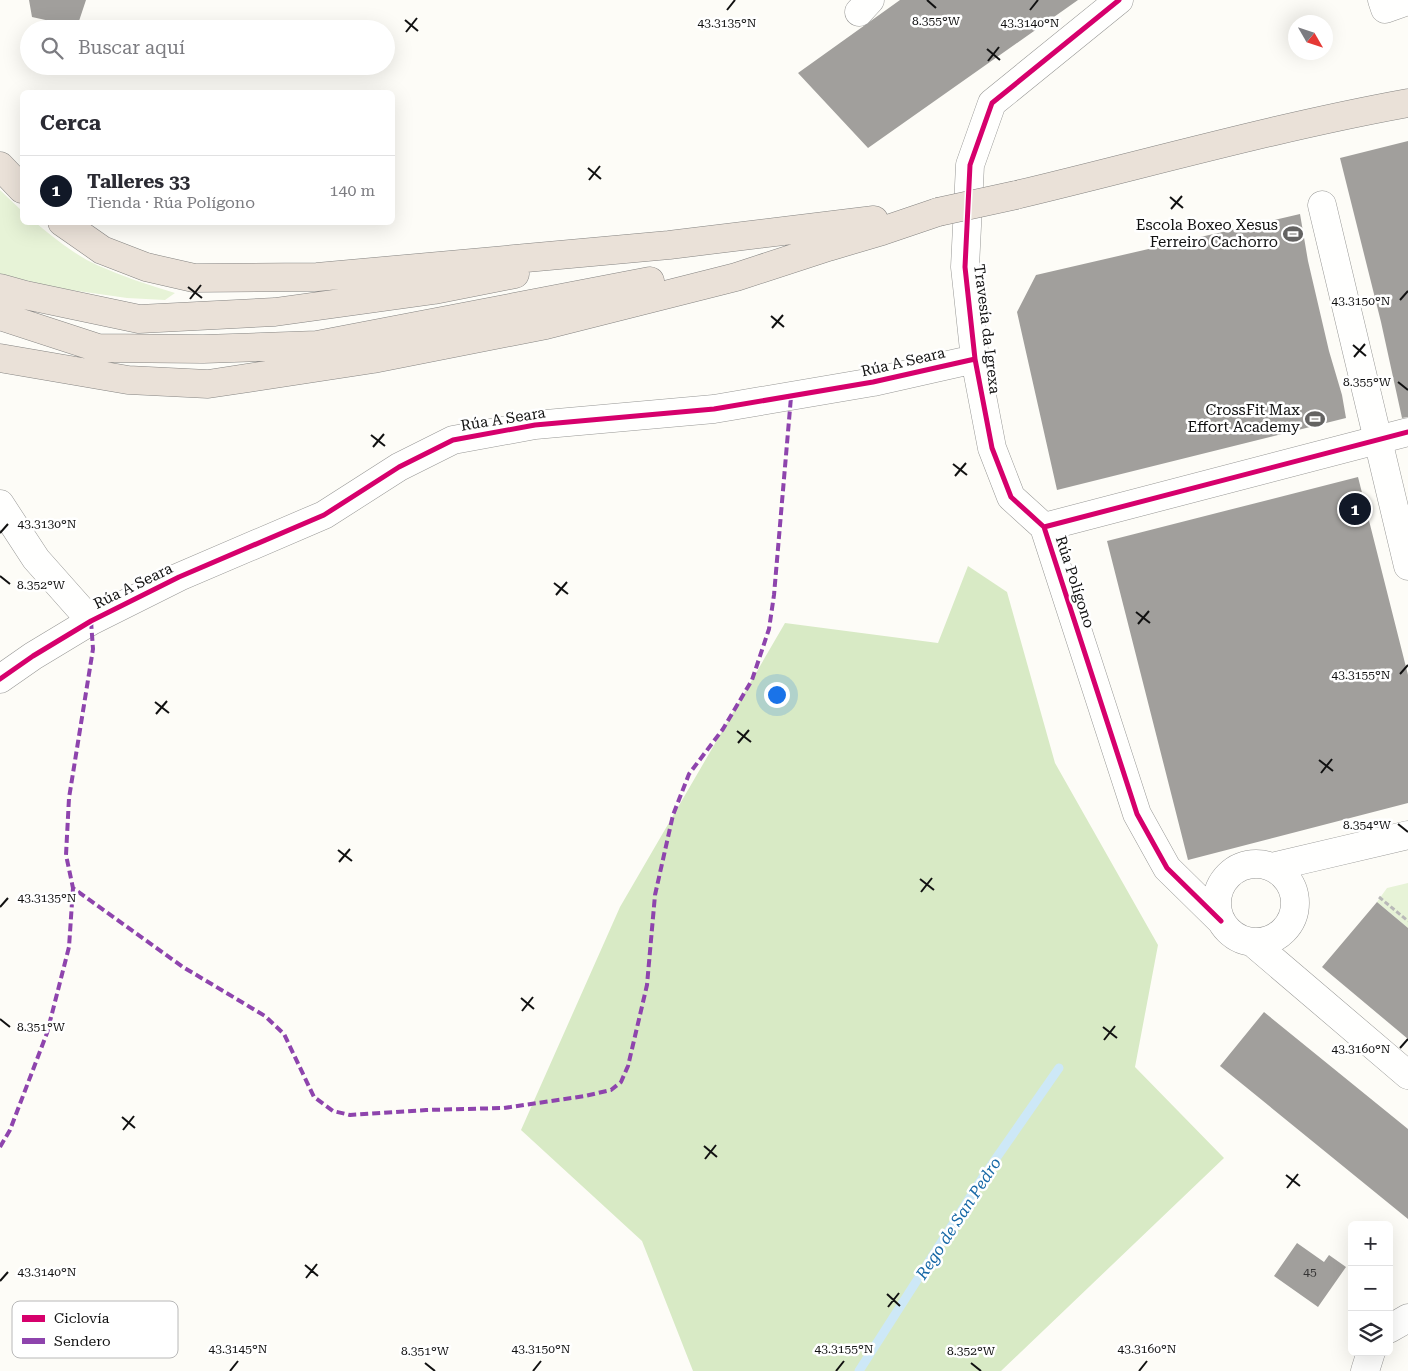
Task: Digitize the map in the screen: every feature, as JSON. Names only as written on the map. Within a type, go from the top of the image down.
[{"type":"highway","points":[[66,225],[102,250],[146,267],[194,278],[317,277],[669,244],[938,212],[1016,196],[1358,112],[1408,103]]},
{"type":"highway","points":[[0,166],[20,187]]},
{"type":"highway","points":[[0,358],[128,380],[208,384],[373,359],[546,325],[736,277],[938,212]]},
{"type":"highway","points":[[0,288],[139,319],[276,312],[434,290],[669,244]]},
{"type":"highway","points":[[0,316],[98,348],[203,349],[317,345],[828,247]]},
{"type":"street","name":"Travesía da Igrexa","points":[[1044,527],[1012,497],[992,448],[975,359],[964,267],[970,165],[992,103],[1119,0]]},
{"type":"street","points":[[1382,0],[1385,9],[1408,1]]},
{"type":"street","points":[[1322,205],[1408,566]]},
{"type":"street","name":"Rúa A Seara","points":[[0,679],[90,621],[179,577],[324,515],[399,467],[453,440],[535,425],[724,408],[873,382],[975,359]]},
{"type":"street","name":"Rúa Polígono","points":[[1221,921],[1167,868],[1137,814],[1044,527],[1408,432]]},
{"type":"street","points":[[0,504],[36,559],[90,621]]},
{"type":"street","points":[[1272,867],[1408,835]]},
{"type":"street","points":[[1252,942],[1276,937],[1292,919],[1296,907],[1295,894],[1291,883],[1283,873],[1261,864],[1249,864],[1238,868],[1228,876],[1221,886],[1218,897],[1221,921],[1229,931],[1240,938],[1252,942],[1408,1075]]},
{"type":"street","points":[[1393,1327],[1408,1318]]},
{"type":"street","points":[[1365,1371],[1370,1356]]},
{"type":"path","points":[[1380,897],[1408,921]]},
{"type":"green space","points":[[0,190],[20,209],[20,225],[38,225],[73,251],[97,265],[175,293],[165,300],[127,298],[57,288],[0,274]]},
{"type":"green space","points":[[968,566],[1007,592],[1055,763],[1158,945],[1135,1067],[1224,1158],[1001,1371],[693,1371],[642,1241],[521,1130],[620,907],[785,623],[938,643]]},
{"type":"green space","points":[[1408,883],[1408,928],[1377,902],[1387,888]]},
{"type":"building","points":[[29,0],[86,0],[79,20],[46,20],[32,17]]},
{"type":"building","points":[[900,0],[1078,0],[868,148],[798,73]]},
{"type":"building","points":[[1408,141],[1408,417],[1402,418],[1381,322],[1340,158]]},
{"type":"building","points":[[1300,214],[1308,261],[1329,351],[1342,395],[1346,418],[1057,490],[1017,312],[1036,275]]},
{"type":"building","points":[[1358,477],[1408,675],[1408,803],[1188,860],[1107,541]]},
{"type":"building","points":[[1377,902],[1408,928],[1408,1039],[1322,967]]},
{"type":"building","points":[[1264,1012],[1408,1129],[1408,1219],[1220,1066]]},
{"type":"building","points":[[1297,1243],[1324,1262],[1329,1255],[1346,1267],[1318,1307],[1274,1276]]},
{"type":"waterway","name":"Rego de San Pedro","points":[[859,1371],[983,1177],[1059,1068]]},
{"type":"marked path","points":[[91,621],[93,649],[69,798],[66,855],[73,888],[183,967],[265,1016],[284,1034],[314,1097],[333,1111],[350,1115],[426,1110],[504,1108],[585,1096],[611,1090],[621,1082],[628,1066],[647,985],[655,895],[673,815],[689,774],[723,729],[752,680],[769,629],[774,595],[791,397]]},
{"type":"marked path","points":[[0,1147],[10,1130],[47,1033],[69,947],[73,888]]},
{"type":"cycle path","points":[[1119,0],[992,103],[970,165],[965,267],[975,359],[992,448],[1011,497],[1044,527],[1137,814],[1167,868],[1221,921]]},
{"type":"cycle path","points":[[0,679],[33,656],[91,621],[179,577],[324,515],[399,467],[453,440],[535,425],[714,409],[873,382],[975,359]]},
{"type":"cycle path","points":[[1044,527],[1408,432]]},
{"type":"place","name":"Escola Boxeo Xesus Ferreiro Cachorro","points":[[1293,234]]},
{"type":"place","name":"CrossFit Max Effort Academy","points":[[1315,419]]},
{"type":"place","name":"Talleres 33","points":[[1355,509]]}]
